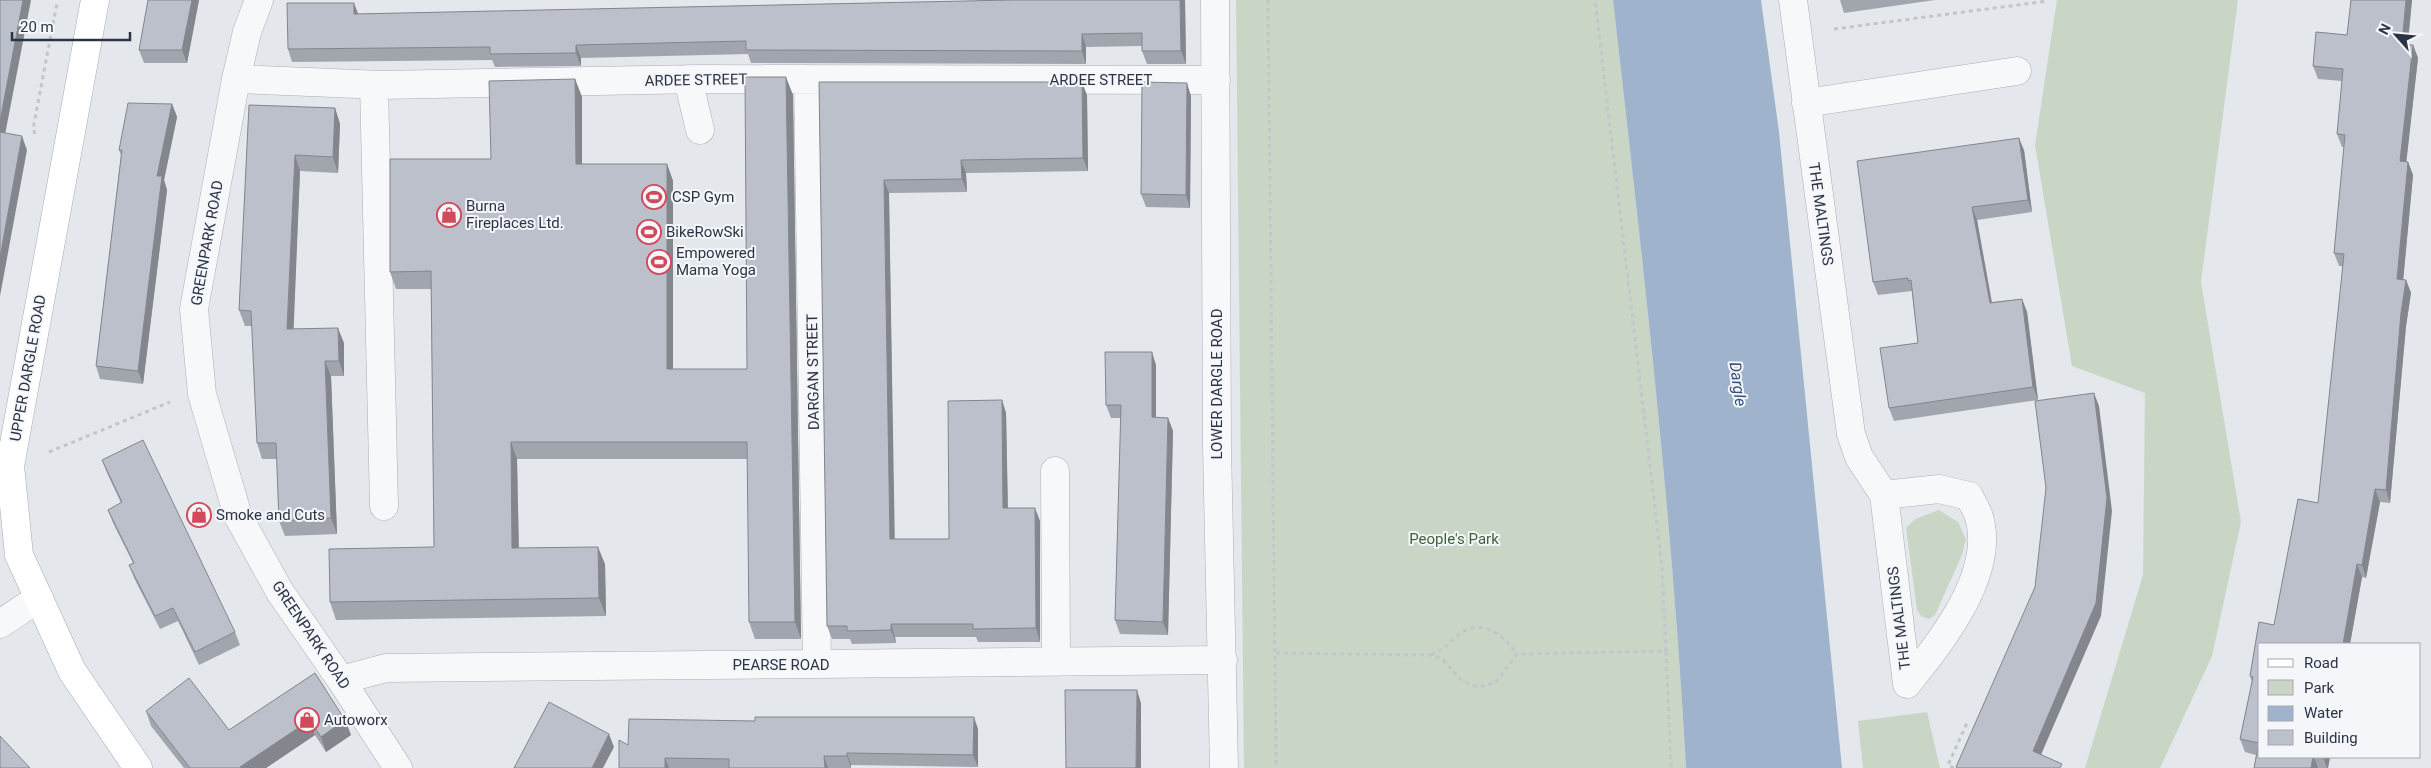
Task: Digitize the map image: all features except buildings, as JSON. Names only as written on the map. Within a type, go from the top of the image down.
[{"type":"main road","name":"UPPER DARGLE ROAD","points":[[95,0],[10,466],[7,521],[19,555],[72,671],[138,768]]},
{"type":"street","name":"GREENPARK ROAD","points":[[259,0],[247,32],[236,78],[194,309],[202,394],[238,516],[280,592],[341,680],[398,768]]},
{"type":"street","name":"LOWER DARGLE ROAD","points":[[1215,0],[1216,437],[1223,660],[1224,768]]},
{"type":"street","name":"THE MALTINGS","points":[[1794,0],[1806,103],[1851,434],[1859,457],[1884,495],[1907,684],[1940,644],[1958,612],[1975,574],[1980,558],[1982,539],[1979,517],[1969,496],[1939,489],[1884,495]]},
{"type":"street","points":[[1806,103],[2017,71]]},
{"type":"street","name":"ARDEE STREET","points":[[236,78],[374,85],[688,79],[1216,80]]},
{"type":"street","points":[[688,79],[700,130]]},
{"type":"street","name":"DARGAN STREET","points":[[808,79],[817,664]]},
{"type":"street","points":[[374,85],[384,506]]},
{"type":"street","points":[[1055,471],[1056,662]]},
{"type":"street","points":[[0,624],[39,598]]},
{"type":"street","name":"PEARSE ROAD","points":[[341,680],[386,668],[1223,660]]},
{"type":"path","points":[[33,129],[57,0]]},
{"type":"path","points":[[1268,0],[1276,768]]},
{"type":"path","points":[[1595,0],[1660,547],[1671,768]]},
{"type":"path","points":[[1834,29],[2048,2]]},
{"type":"path","points":[[10,466],[40,456],[163,404],[202,394]]},
{"type":"path","points":[[1431,655],[1447,648],[1455,637],[1466,629],[1479,626],[1495,630],[1508,641],[1517,654]]},
{"type":"path","points":[[1517,654],[1666,651]]},
{"type":"path","points":[[1276,653],[1431,655],[1444,660],[1462,681],[1478,687],[1495,682],[1517,654]]},
{"type":"path","points":[[1954,768],[1948,765],[1967,724]]},
{"type":"green space","name":"People's Park","points":[[1236,0],[1613,0],[1664,479],[1673,575],[1686,768],[1244,768]]},
{"type":"green space","points":[[2057,0],[2238,0],[2201,282],[2241,522],[2212,656],[2160,768],[2085,768],[2143,575],[2145,393],[2072,366],[2035,145]]},
{"type":"green space","points":[[1939,510],[1958,522],[1966,539],[1962,555],[1935,615],[1929,619],[1921,616],[1917,610],[1906,528],[1915,519]]},
{"type":"green space","points":[[1927,712],[1940,768],[1863,768],[1858,721]]},
{"type":"water","name":"Dargle","points":[[1613,0],[1761,0],[1779,132],[1842,768],[1686,768],[1673,575],[1664,479]]},
{"type":"place","name":"CSP Gym","points":[[654,197]]},
{"type":"place","name":"Burna Fireplaces Ltd.","points":[[449,215]]},
{"type":"place","name":"BikeRowSki","points":[[649,232]]},
{"type":"place","name":"Empowered Mama Yoga","points":[[659,262]]},
{"type":"place","name":"Smoke and Cuts","points":[[199,515]]},
{"type":"place","name":"Autoworx","points":[[307,720]]}]
